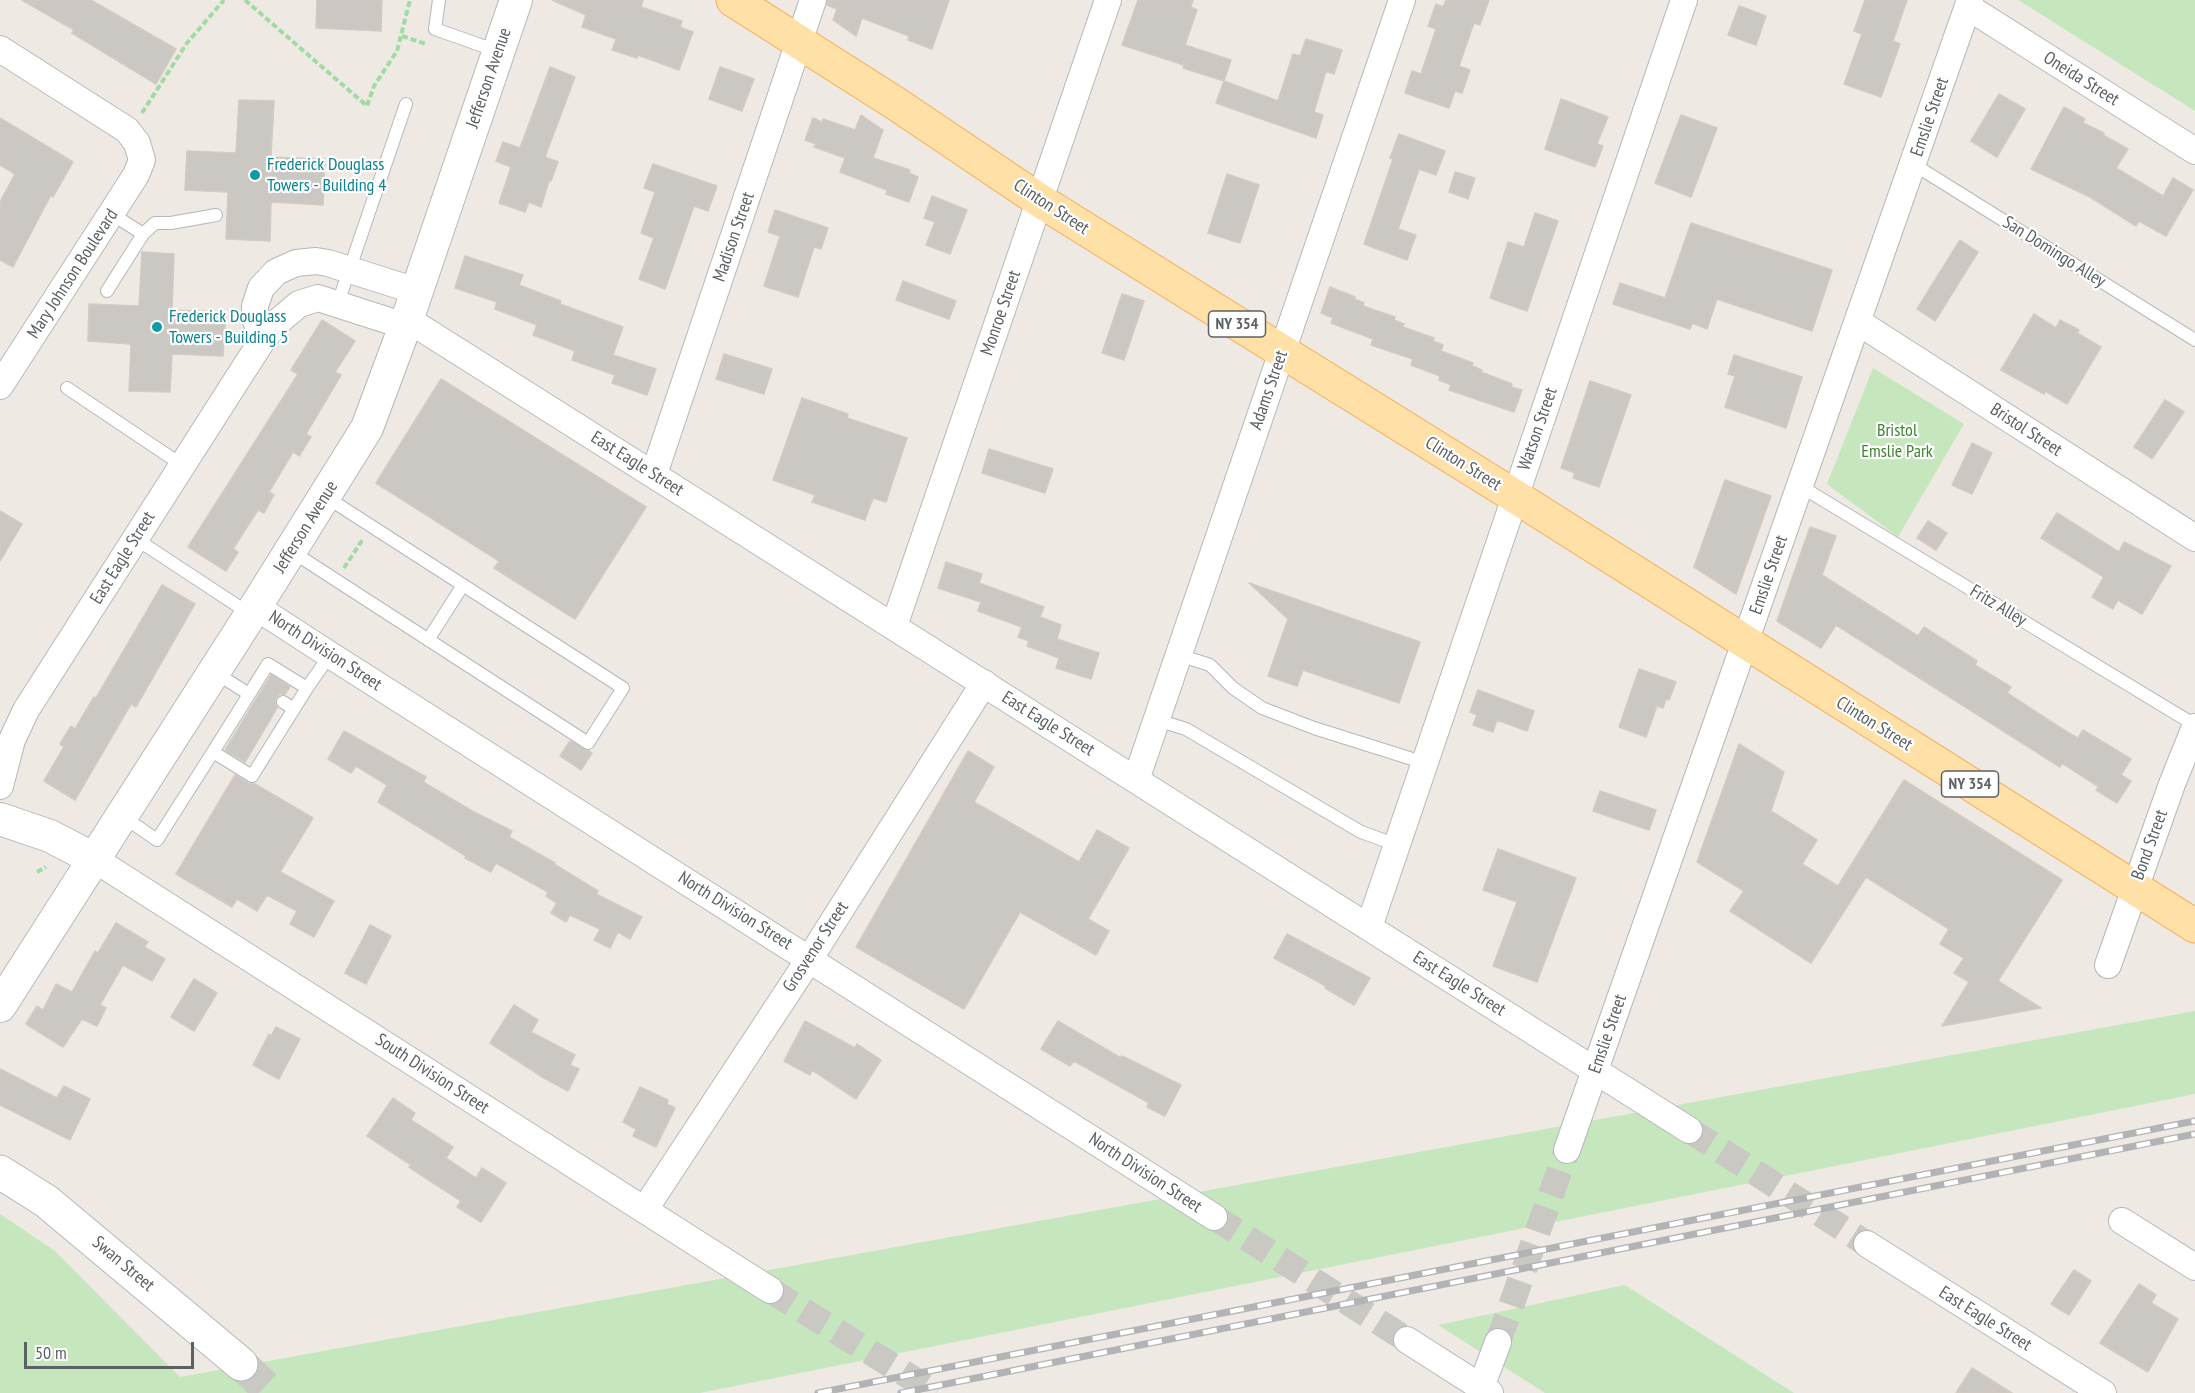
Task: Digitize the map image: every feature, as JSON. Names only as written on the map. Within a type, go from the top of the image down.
[{"type":"main road","name":"Clinton Street","points":[[733,0],[1039,200],[1516,497],[2195,926]]},
{"type":"main road","name":"Swan Street","points":[[0,1172],[46,1201],[241,1364]]},
{"type":"street","name":"Jefferson Avenue","points":[[0,1006],[254,610],[367,428],[516,0]]},
{"type":"street","name":"Madison Street","points":[[654,474],[813,0]]},
{"type":"street","name":"Monroe Street","points":[[894,626],[1108,0]]},
{"type":"street","name":"Adams Street","points":[[1136,780],[1402,0]]},
{"type":"street","name":"Watson Street","points":[[1369,927],[1684,0]]},
{"type":"street","name":"Oneida Street","points":[[1969,3],[2195,151]]},
{"type":"street","name":"Emslie Street","points":[[1568,1150],[1969,3]]},
{"type":"street","name":"Mary Johnson Boulevard","points":[[0,49],[127,130],[137,143],[142,160],[136,175],[112,214],[0,386]]},
{"type":"street","name":"East Eagle Street","points":[[264,338],[255,319],[255,306],[261,288],[276,272],[296,263],[316,261],[350,269],[409,312],[654,474],[1689,1130]]},
{"type":"street","name":"East Eagle Street","points":[[0,786],[12,740],[21,719],[264,338],[299,304],[318,298],[338,303],[409,312]]},
{"type":"street","name":"Bristol Street","points":[[1858,322],[2195,538]]},
{"type":"street","name":"North Division Street","points":[[254,610],[330,655],[810,958],[1214,1217]]},
{"type":"street","name":"Grosvenor Street","points":[[645,1209],[810,958],[984,683]]},
{"type":"street","name":"Bond Street","points":[[2108,965],[2172,783],[2195,726]]},
{"type":"street","points":[[0,819],[50,836],[94,859]]},
{"type":"street","name":"South Division Street","points":[[94,859],[770,1290]]},
{"type":"street","points":[[2122,1221],[2195,1267]]},
{"type":"street","name":"East Eagle Street","points":[[1867,1244],[2103,1393]]},
{"type":"street","points":[[1407,1341],[1483,1391],[1498,1342]]},
{"type":"lane","points":[[439,0],[435,29],[498,52]]},
{"type":"lane","points":[[338,303],[406,104]]},
{"type":"lane","name":"San Domingo Alley","points":[[1913,164],[2195,340]]},
{"type":"lane","points":[[112,214],[143,234]]},
{"type":"lane","points":[[107,291],[143,234],[155,223],[171,223],[216,215]]},
{"type":"lane","points":[[67,388],[182,465]]},
{"type":"lane","name":"Fritz Alley","points":[[1800,486],[2195,726]]},
{"type":"lane","points":[[291,551],[588,743],[623,688],[326,496]]},
{"type":"lane","points":[[136,539],[254,610]]},
{"type":"lane","points":[[428,640],[463,585]]},
{"type":"lane","points":[[213,752],[252,776],[330,655]]},
{"type":"lane","points":[[1179,655],[1209,665],[1233,688],[1262,708],[1314,728],[1425,763]]},
{"type":"lane","points":[[122,816],[158,840],[213,752],[230,730],[268,664],[307,688]]},
{"type":"lane","points":[[214,672],[255,688]]},
{"type":"lane","points":[[283,702],[294,709]]},
{"type":"lane","points":[[1157,720],[1186,729],[1361,832],[1397,845]]},
{"type":"lane","points":[[268,723],[280,730]]},
{"type":"lane","points":[[254,746],[266,754]]},
{"type":"path","points":[[142,113],[187,43],[224,0]]},
{"type":"path","points":[[245,0],[367,106],[374,87],[397,51],[410,0]]},
{"type":"path","points":[[344,567],[364,537]]},
{"type":"path","points":[[37,872],[46,867]]},
{"type":"green space","points":[[2018,0],[2195,0],[2195,111]]},
{"type":"green space","name":"Bristol Emslie Park","points":[[1873,368],[1964,424],[1898,537],[1827,484]]},
{"type":"green space","points":[[2195,1011],[2195,1094],[700,1393],[0,1393],[0,1214],[55,1251],[180,1377]]},
{"type":"green space","points":[[1625,1285],[1794,1393],[1545,1393],[1438,1325]]},
{"type":"building","points":[[22,0],[91,0],[176,49],[156,84],[72,33],[74,30]]},
{"type":"building","points":[[317,0],[382,0],[381,31],[316,28]]},
{"type":"building","points":[[552,0],[643,0],[641,7],[682,21],[680,27],[693,32],[679,70],[638,55],[637,58],[612,50],[616,39],[582,27],[586,15]]},
{"type":"building","points":[[828,0],[949,0],[932,49],[908,40],[909,36],[862,18],[856,36],[833,20],[837,9],[827,5]]},
{"type":"building","points":[[1138,0],[1193,0],[1191,7],[1197,10],[1185,45],[1231,60],[1224,81],[1122,45]]},
{"type":"building","points":[[1446,0],[1489,0],[1480,25],[1474,23],[1459,66],[1470,70],[1462,93],[1455,91],[1449,108],[1405,93],[1412,71],[1421,74],[1436,29],[1428,26],[1436,4],[1443,7]]},
{"type":"building","points":[[1865,0],[1907,0],[1893,41],[1900,44],[1881,97],[1844,84],[1862,34],[1854,31]]},
{"type":"building","points":[[1739,6],[1766,16],[1756,45],[1728,35]]},
{"type":"building","points":[[1306,39],[1342,50],[1334,74],[1326,71],[1314,112],[1323,115],[1316,138],[1216,103],[1224,81],[1278,101],[1293,54],[1300,56]]},
{"type":"building","points":[[550,67],[575,77],[545,157],[558,162],[551,181],[549,181],[541,207],[529,202],[525,212],[499,203],[511,167],[496,161],[503,142],[520,148]]},
{"type":"building","points":[[720,67],[754,79],[742,111],[709,99]]},
{"type":"building","points":[[1999,94],[2025,109],[1997,157],[1971,141]]},
{"type":"building","points":[[1561,99],[1608,117],[1597,144],[1603,146],[1595,167],[1545,149]]},
{"type":"building","name":"Frederick Douglass Towers - Building 4","points":[[239,100],[274,101],[271,157],[325,159],[323,205],[271,202],[270,241],[226,239],[228,192],[185,190],[187,151],[236,153]]},
{"type":"building","points":[[2064,107],[2085,119],[2083,123],[2104,133],[2103,135],[2128,149],[2116,168],[2163,196],[2173,178],[2193,190],[2166,236],[2139,221],[2136,226],[2090,197],[2031,169]]},
{"type":"building","points":[[861,115],[883,130],[873,158],[910,170],[909,173],[918,177],[909,202],[886,194],[887,190],[840,172],[845,158],[814,147],[816,144],[805,140],[813,118],[855,130]]},
{"type":"building","points":[[1681,115],[1717,128],[1691,197],[1655,183]]},
{"type":"building","points":[[0,118],[73,162],[53,197],[51,195],[13,267],[0,260],[0,202],[15,174],[0,165]]},
{"type":"building","points":[[1399,134],[1445,151],[1436,175],[1419,169],[1398,229],[1416,235],[1407,260],[1364,244],[1393,159],[1390,158]]},
{"type":"building","points":[[653,164],[717,186],[708,211],[694,206],[665,289],[639,279],[654,238],[641,233],[655,192],[644,188]]},
{"type":"building","points":[[1455,172],[1475,178],[1468,199],[1449,192]]},
{"type":"building","points":[[1227,174],[1259,185],[1240,243],[1208,233]]},
{"type":"building","points":[[932,196],[967,210],[950,254],[926,245],[935,222],[924,218]]},
{"type":"building","points":[[775,210],[828,228],[821,249],[814,247],[798,297],[764,286],[780,236],[768,232]]},
{"type":"building","points":[[1535,213],[1558,221],[1527,311],[1490,298],[1508,242],[1524,247]]},
{"type":"building","points":[[1691,223],[1832,270],[1812,331],[1717,299],[1707,329],[1692,323],[1690,329],[1613,304],[1620,283],[1665,298]]},
{"type":"building","points":[[1960,240],[1978,252],[1935,321],[1917,309]]},
{"type":"building","name":"Frederick Douglass Towers - Building 5","points":[[142,252],[174,254],[172,310],[226,312],[223,356],[172,354],[170,392],[129,391],[131,344],[88,341],[89,304],[139,306]]},
{"type":"building","points":[[465,256],[523,275],[519,285],[561,301],[560,304],[623,327],[613,355],[656,369],[647,395],[612,383],[615,375],[572,360],[575,351],[533,335],[537,325],[495,309],[497,302],[455,288]]},
{"type":"building","points":[[903,281],[956,301],[949,319],[896,300]]},
{"type":"building","points":[[1330,287],[1355,297],[1354,299],[1364,303],[1363,306],[1395,317],[1394,320],[1404,324],[1403,327],[1434,338],[1433,341],[1443,345],[1441,351],[1473,363],[1472,366],[1482,370],[1481,372],[1522,390],[1514,412],[1449,390],[1451,385],[1439,380],[1440,376],[1411,365],[1413,359],[1371,345],[1373,339],[1331,323],[1333,318],[1321,313]]},
{"type":"building","points":[[1122,294],[1144,301],[1124,360],[1102,353]]},
{"type":"building","points":[[2034,314],[2056,328],[2060,320],[2079,330],[2077,333],[2101,347],[2067,404],[2001,370]]},
{"type":"building","points":[[322,320],[355,341],[335,372],[341,375],[306,434],[311,437],[299,456],[293,452],[269,492],[274,495],[264,513],[258,510],[233,549],[238,552],[226,571],[188,547],[298,374],[291,370]]},
{"type":"building","points":[[724,354],[772,369],[764,394],[716,379]]},
{"type":"building","points":[[1734,355],[1802,377],[1786,428],[1725,407],[1735,376],[1728,374]]},
{"type":"building","points":[[441,379],[646,507],[575,619],[494,568],[499,561],[376,483]]},
{"type":"building","points":[[1590,381],[1631,395],[1599,487],[1573,478],[1575,473],[1561,468]]},
{"type":"building","points":[[802,398],[848,414],[847,418],[907,438],[886,502],[873,498],[865,520],[812,502],[815,495],[773,480]]},
{"type":"building","points":[[2165,400],[2184,412],[2152,459],[2134,447]]},
{"type":"building","points":[[1972,443],[1992,453],[1972,494],[1952,485]]},
{"type":"building","points":[[989,449],[1053,469],[1045,493],[982,473]]},
{"type":"building","points":[[1725,480],[1771,496],[1736,594],[1694,567]]},
{"type":"building","points":[[0,511],[22,524],[0,561]]},
{"type":"building","points":[[2057,513],[2119,552],[2124,542],[2171,566],[2142,614],[2118,600],[2113,609],[2092,597],[2104,577],[2041,538]]},
{"type":"building","points":[[1928,521],[1947,533],[1936,550],[1917,538]]},
{"type":"building","points":[[1810,527],[1836,536],[1822,575],[1918,636],[1924,627],[1977,661],[1975,665],[2011,687],[2007,693],[2067,732],[2078,738],[2083,730],[2131,759],[2121,775],[2131,781],[2117,803],[2096,790],[2099,787],[2062,763],[2060,767],[1836,625],[1821,648],[1777,621]]},
{"type":"building","points":[[946,562],[982,574],[979,583],[1044,607],[1040,617],[1061,625],[1057,639],[1099,653],[1091,679],[1056,668],[1059,658],[1027,646],[1029,641],[1018,637],[1022,627],[978,611],[981,602],[938,588]]},
{"type":"building","points":[[1249,583],[1420,642],[1399,703],[1303,670],[1297,686],[1268,676],[1288,619]]},
{"type":"building","points":[[162,585],[195,604],[136,707],[131,704],[75,800],[44,781],[64,747],[60,744],[71,726],[75,729],[94,697],[96,698]]},
{"type":"building","points":[[1639,669],[1676,682],[1663,708],[1657,706],[1646,737],[1619,727]]},
{"type":"building","points":[[271,675],[290,687],[285,694],[280,694],[276,698],[277,708],[245,762],[225,750]]},
{"type":"building","points":[[1478,690],[1534,711],[1527,731],[1497,720],[1493,732],[1473,725],[1477,715],[1470,712]]},
{"type":"building","points":[[344,731],[426,777],[423,782],[512,831],[509,837],[598,891],[596,894],[642,917],[630,939],[618,932],[610,948],[594,940],[600,929],[570,915],[566,922],[551,913],[557,903],[546,896],[548,892],[496,863],[491,872],[378,802],[387,785],[356,766],[351,773],[328,759]]},
{"type":"building","points":[[570,741],[592,753],[581,770],[560,756]]},
{"type":"building","points":[[1739,744],[1784,772],[1771,811],[1817,840],[1802,864],[1838,886],[1904,780],[2062,880],[1998,981],[2041,1008],[1942,1026],[1969,982],[1954,973],[1964,958],[1940,944],[1949,929],[1866,877],[1811,963],[1730,911],[1744,891],[1697,862]]},
{"type":"building","points":[[968,751],[994,767],[974,802],[1079,862],[1097,830],[1129,848],[1088,919],[1109,931],[1096,955],[1020,912],[964,1009],[856,947]]},
{"type":"building","points":[[235,775],[313,818],[280,872],[334,901],[314,937],[290,924],[297,911],[267,895],[257,911],[237,899],[232,907],[176,874]]},
{"type":"building","points":[[1600,791],[1656,810],[1649,830],[1593,811]]},
{"type":"building","points":[[1498,849],[1576,878],[1537,982],[1493,966],[1517,902],[1483,890]]},
{"type":"building","points":[[116,923],[148,942],[144,947],[165,959],[152,981],[123,965],[100,1005],[106,1008],[97,1026],[82,1019],[63,1047],[26,1024],[37,1006],[43,1010],[56,984],[72,992],[95,951],[98,953]]},
{"type":"building","points":[[370,925],[391,936],[366,984],[345,973]]},
{"type":"building","points":[[1287,934],[1370,978],[1354,1005],[1325,988],[1326,986],[1274,958]]},
{"type":"building","points":[[194,979],[217,993],[194,1031],[171,1017]]},
{"type":"building","points":[[514,1005],[538,1020],[531,1032],[575,1055],[570,1065],[579,1069],[568,1091],[490,1043]]},
{"type":"building","points":[[805,1021],[855,1048],[857,1044],[881,1060],[856,1099],[812,1070],[810,1075],[784,1061]]},
{"type":"building","points":[[1058,1021],[1121,1058],[1122,1056],[1181,1085],[1165,1116],[1147,1107],[1149,1103],[1074,1061],[1070,1066],[1041,1049]]},
{"type":"building","points":[[276,1027],[300,1039],[279,1079],[253,1065],[269,1034],[271,1036]]},
{"type":"building","points":[[0,1069],[57,1098],[64,1086],[90,1099],[70,1140],[0,1105]]},
{"type":"building","points":[[640,1087],[668,1100],[667,1104],[675,1108],[656,1147],[633,1136],[636,1129],[623,1122]]},
{"type":"building","points":[[393,1098],[415,1113],[411,1120],[453,1147],[446,1158],[476,1178],[482,1168],[506,1183],[481,1222],[457,1207],[461,1201],[367,1136]]},
{"type":"building","points":[[2074,1270],[2091,1281],[2069,1315],[2051,1304]]},
{"type":"building","points":[[2139,1284],[2156,1295],[2151,1303],[2178,1319],[2148,1372],[2100,1343]]},
{"type":"building","points":[[1972,1368],[2012,1393],[1956,1393]]},
{"type":"tunnel","points":[[1689,1130],[1867,1244]]},
{"type":"tunnel","points":[[1498,1342],[1567,1150]]},
{"type":"tunnel","points":[[1214,1217],[1407,1340]]},
{"type":"tunnel","points":[[770,1290],[936,1393]]},
{"type":"tunnel","points":[[241,1364],[272,1393]]},
{"type":"railway","points":[[818,1393],[2195,1121]]},
{"type":"railway","points":[[901,1393],[2195,1134]]},
{"type":"place","name":"Frederick Douglass Towers - Building 4","points":[[255,175]]},
{"type":"place","name":"Frederick Douglass Towers - Building 5","points":[[157,327]]}]
